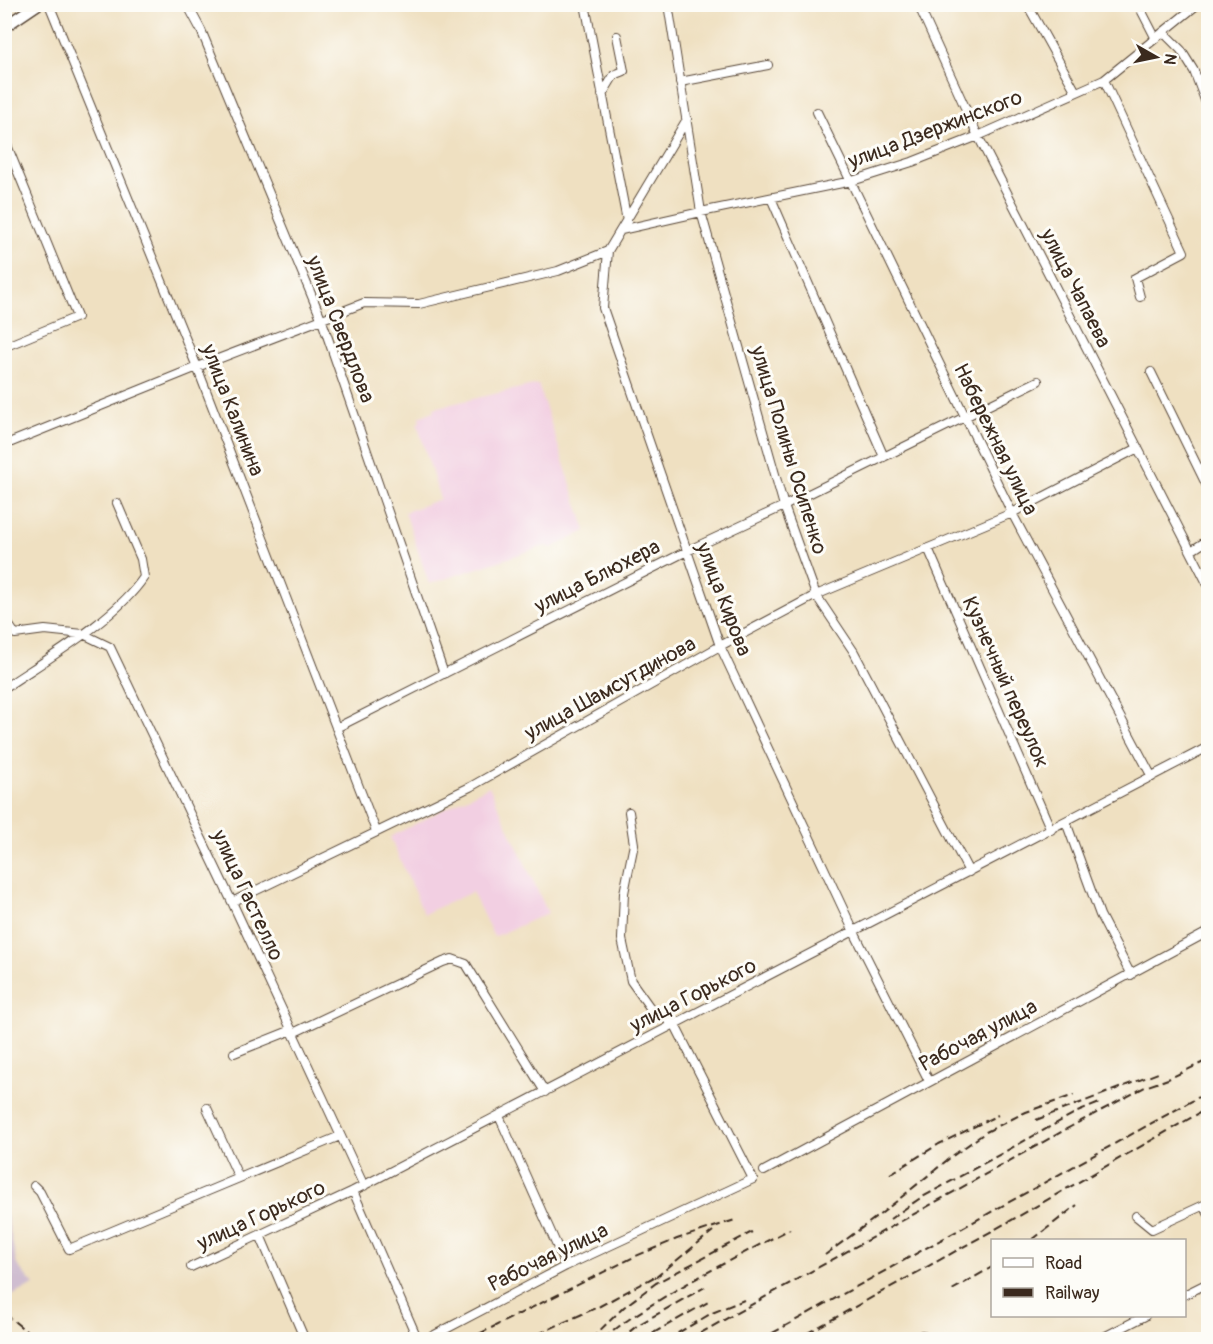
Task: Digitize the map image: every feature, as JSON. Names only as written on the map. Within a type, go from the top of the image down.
[{"type":"main road","points":[[4,27],[38,4]]},
{"type":"street","name":"улица Калинина","points":[[49,4],[197,367],[376,831]]},
{"type":"street","name":"улица Свердлова","points":[[187,4],[201,30],[321,318],[444,674]]},
{"type":"street","points":[[585,4],[627,220]]},
{"type":"street","name":"улица Полины Осипенко","points":[[668,4],[701,212],[784,506],[816,595],[854,652],[969,872]]},
{"type":"street","name":"улица Чапаева","points":[[918,4],[978,136],[1209,585]]},
{"type":"street","points":[[1027,4],[1077,92]]},
{"type":"street","points":[[1138,4],[1159,35],[1181,50],[1194,71],[1209,108]]},
{"type":"street","name":"улица Дзержинского","points":[[621,230],[852,181],[912,162],[978,136],[1104,80],[1198,4]]},
{"type":"street","points":[[602,94],[614,75],[624,70],[617,36]]},
{"type":"street","points":[[680,82],[768,65]]},
{"type":"street","points":[[1104,80],[1184,252],[1135,278],[1140,297]]},
{"type":"street","name":"Набережная улица","points":[[817,112],[1012,513],[1152,777]]},
{"type":"street","name":"улица Кирова","points":[[687,119],[608,251],[603,308],[720,646],[854,932],[929,1081]]},
{"type":"street","points":[[4,138],[78,317],[4,347]]},
{"type":"street","points":[[771,198],[884,457]]},
{"type":"street","points":[[4,445],[321,318],[364,303],[419,304],[558,271],[608,251]]},
{"type":"street","points":[[1151,372],[1209,488]]},
{"type":"street","name":"улица Блюхера","points":[[336,728],[687,551],[1038,381]]},
{"type":"street","name":"улица Шамсутдинова","points":[[232,902],[470,787],[720,646],[816,595],[1012,513],[1138,448]]},
{"type":"street","points":[[4,688],[83,634],[134,592],[144,577],[141,559],[117,503]]},
{"type":"street","points":[[1191,551],[1209,540]]},
{"type":"street","name":"Кузнечный переулок","points":[[928,548],[1052,830]]},
{"type":"street","name":"улица Гастелло","points":[[4,618],[15,634],[45,630],[83,634],[110,647],[232,902],[363,1186]]},
{"type":"street","name":"улица Горького","points":[[191,1267],[363,1186],[1209,747]]},
{"type":"street","points":[[629,812],[634,844],[624,893],[622,939],[624,949],[631,981],[651,1009],[675,1025]]},
{"type":"street","points":[[1066,822],[1100,915],[1131,975]]},
{"type":"street","name":"Рабочая улица","points":[[764,1170],[1209,932]]},
{"type":"street","points":[[234,1053],[292,1031],[452,959],[466,964],[546,1092]]},
{"type":"street","name":"Рабочая улица","points":[[425,1340],[566,1266],[753,1179],[675,1025]]},
{"type":"street","name":"улица Горького","points":[[207,1108],[239,1178]]},
{"type":"street","points":[[499,1116],[566,1266]]},
{"type":"street","name":"улица Горького","points":[[34,1186],[40,1192],[69,1249],[340,1136]]},
{"type":"street","points":[[353,1191],[418,1340]]},
{"type":"street","points":[[1136,1216],[1152,1229],[1204,1205],[1209,1213]]},
{"type":"street","points":[[260,1235],[305,1340]]},
{"type":"street","points":[[1186,1294],[1209,1283]]},
{"type":"street","points":[[1098,1340],[1143,1317]]},
{"type":"shaded area","points":[[538,384],[586,531],[552,548],[545,546],[429,584],[405,512],[440,499],[417,423],[420,422],[419,417],[434,411],[434,408]]},
{"type":"shaded area","points":[[489,786],[548,913],[494,937],[472,892],[424,914],[390,837]]},
{"type":"shaded area","points":[[4,1202],[17,1265],[34,1285],[5,1299]]},
{"type":"railway","points":[[688,1340],[1072,1126],[1145,1087],[1208,1060]]},
{"type":"railway","points":[[1036,1120],[1158,1073]]},
{"type":"railway","points":[[760,1340],[1208,1092]]},
{"type":"railway","points":[[825,1255],[986,1132],[1026,1112],[1074,1095]]},
{"type":"railway","points":[[890,1219],[919,1199],[1075,1113],[1102,1102]]},
{"type":"railway","points":[[795,1340],[1208,1108]]},
{"type":"railway","points":[[890,1174],[939,1144],[998,1115]]},
{"type":"railway","points":[[1033,1239],[1077,1205]]},
{"type":"railway","points":[[467,1340],[636,1256],[677,1239],[735,1220]]},
{"type":"railway","points":[[603,1340],[627,1320],[671,1293],[790,1229]]},
{"type":"railway","points":[[655,1278],[713,1231]]},
{"type":"railway","points":[[590,1340],[624,1307],[656,1283],[752,1232]]},
{"type":"railway","points":[[952,1290],[991,1268]]},
{"type":"railway","points":[[525,1340],[600,1306],[654,1277]]},
{"type":"railway","points":[[619,1340],[638,1325],[705,1287]]},
{"type":"railway","points":[[666,1340],[712,1313],[744,1300]]},
{"type":"railway","points":[[641,1340],[710,1301]]},
{"type":"railway","points":[[4,1313],[37,1340]]}]
